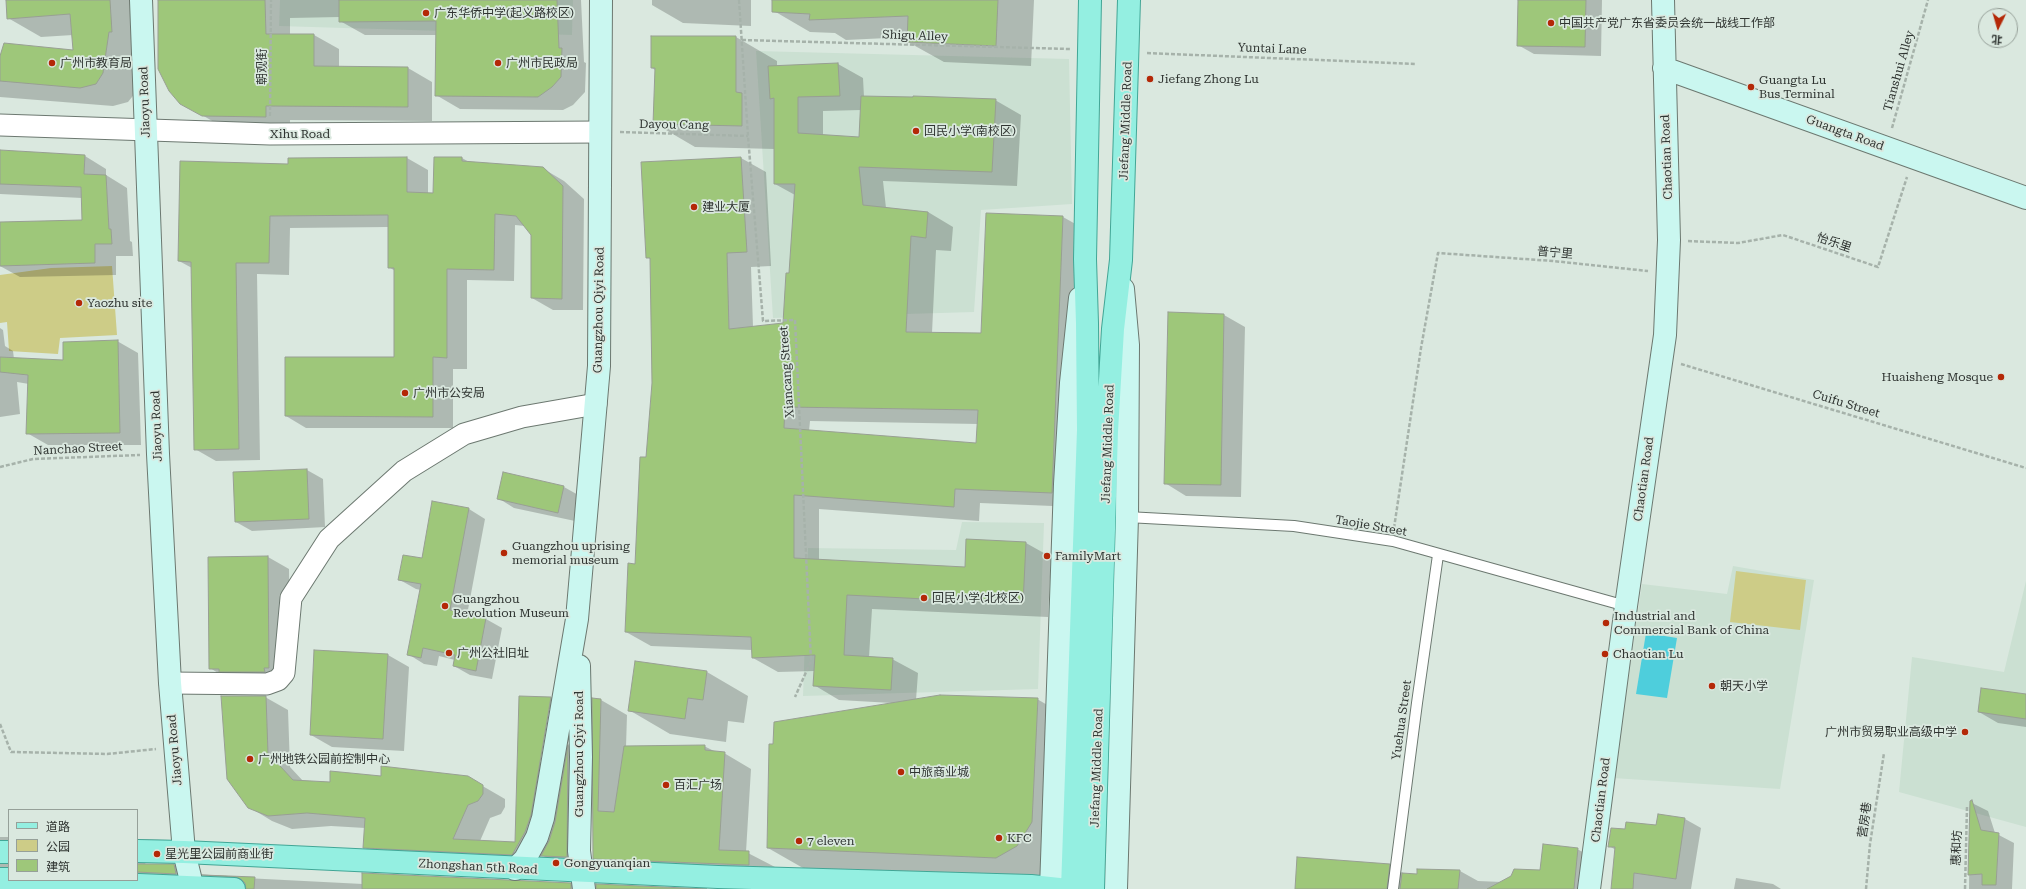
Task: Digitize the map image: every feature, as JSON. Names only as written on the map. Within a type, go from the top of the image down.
[{"type":"main road","name":"Jiaoyu Road","points":[[141,0],[158,454],[170,683],[184,852],[201,888]]},
{"type":"main road","name":"Guangzhou Qiyi Road","points":[[515,868],[525,859],[537,837],[543,818],[577,619],[596,404],[600,306],[601,0]]},
{"type":"main road","name":"Jiefang Middle Road","points":[[1090,0],[1085,259],[1093,603],[1092,889]]},
{"type":"main road","name":"Jiefang Middle Road","points":[[1059,889],[1093,603],[1113,330],[1122,260],[1129,0]]},
{"type":"main road","name":"Chaotian Road","points":[[1590,889],[1626,606],[1662,358],[1669,273],[1663,0]]},
{"type":"main road","name":"Guangta Road","points":[[1664,68],[2026,198]]},
{"type":"main road","points":[[1059,889],[1066,476],[1074,345],[1085,259]]},
{"type":"main road","points":[[1116,889],[1128,517],[1128,345],[1122,260]]},
{"type":"main road","name":"Guangzhou Qiyi Road","points":[[577,619],[581,757],[579,827],[582,880]]},
{"type":"main road","name":"Zhongshan 5th Road","points":[[138,851],[515,868],[582,880],[718,877],[1059,889]]},
{"type":"main road","points":[[7,881],[234,889]]},
{"type":"street","name":"Xihu Road","points":[[0,125],[270,134],[600,132]]},
{"type":"street","points":[[170,683],[267,684],[278,680],[284,673],[291,598],[330,539],[404,471],[464,434],[522,417],[596,404]]},
{"type":"lane","name":"Taojie Street","points":[[1128,517],[1294,526],[1392,541],[1626,606]]},
{"type":"lane","name":"Yuehua Street","points":[[1393,889],[1416,703],[1438,554]]},
{"type":"path","name":"朝观街","points":[[270,134],[271,0]]},
{"type":"path","name":"Xiancang Street","points":[[739,0],[748,136],[764,321],[795,320],[811,661],[795,697]]},
{"type":"path","name":"Tianshui Alley","points":[[1886,148],[1928,0]]},
{"type":"path","name":"Shigu Alley","points":[[742,40],[1089,50]]},
{"type":"path","name":"Yuntai Lane","points":[[1128,53],[1416,64]]},
{"type":"path","name":"Dayou Cang","points":[[600,132],[748,136]]},
{"type":"path","name":"怡乐里","points":[[1669,240],[1738,244],[1783,235],[1878,267],[1914,157]]},
{"type":"path","name":"普宁里","points":[[1392,541],[1421,348],[1438,253],[1553,261],[1669,273]]},
{"type":"path","name":"Cuifu Street","points":[[1662,358],[2026,468]]},
{"type":"path","name":"Nanchao Street","points":[[0,467],[33,459],[158,454]]},
{"type":"path","points":[[0,724],[11,752],[108,754],[175,747]]},
{"type":"path","name":"营房巷","points":[[1866,889],[1870,844],[1884,753]]},
{"type":"path","name":"惠和坊","points":[[1965,889],[1967,807]]},
{"type":"shaded area","name":"广东华侨中学(起义路校区)","points":[[280,0],[573,0],[572,35],[279,26]]},
{"type":"shaded area","name":"回民小学(南校区)","points":[[756,51],[1069,59],[1072,204],[981,210],[974,312],[773,318]]},
{"type":"shaded area","name":"回民小学(北校区)","points":[[962,522],[1044,523],[1038,689],[803,696],[808,548],[956,550]]},
{"type":"shaded area","name":"朝天小学","points":[[1733,566],[1814,580],[1780,789],[1613,778],[1642,584],[1727,594]]},
{"type":"shaded area","name":"广州市贸易职业高级中学","points":[[2026,581],[2026,827],[1899,792],[1912,657],[2004,672]]},
{"type":"green space","points":[[112,266],[117,335],[60,338],[58,354],[9,351],[7,322],[0,323],[0,275],[51,268]]},
{"type":"green space","points":[[1736,571],[1806,580],[1800,630],[1730,622]]},
{"type":"water","points":[[1646,633],[1677,638],[1667,698],[1636,694]]},
{"type":"building","points":[[6,0],[110,0],[112,32],[109,32],[103,73],[96,84],[80,88],[0,81],[0,56],[4,43],[73,50],[70,14],[7,19]]},
{"type":"building","points":[[158,0],[265,0],[266,34],[314,34],[314,66],[408,67],[408,107],[266,106],[266,117],[202,116],[180,104],[169,91],[158,69]]},
{"type":"building","points":[[339,0],[557,0],[559,48],[562,48],[561,77],[552,87],[538,97],[435,96],[436,21],[339,22]]},
{"type":"building","points":[[772,0],[998,0],[996,46],[907,42],[908,16],[809,20],[810,14],[772,12]]},
{"type":"building","name":"中国共产党广东省委员会统一战线工作部","points":[[1518,0],[1586,0],[1585,47],[1517,46]]},
{"type":"building","points":[[651,36],[736,36],[736,92],[742,93],[742,126],[653,124],[655,68],[651,68]]},
{"type":"building","points":[[838,63],[840,96],[798,97],[798,133],[859,137],[861,96],[996,99],[992,172],[859,167],[863,205],[928,212],[926,238],[911,236],[906,332],[981,333],[986,213],[1063,216],[1052,493],[955,489],[954,507],[794,495],[794,558],[965,567],[966,539],[1026,542],[1023,604],[847,595],[844,655],[893,658],[891,690],[813,686],[815,655],[752,658],[751,637],[625,632],[628,563],[635,564],[640,457],[646,457],[652,383],[650,258],[646,258],[641,162],[741,157],[747,252],[727,253],[729,329],[783,323],[786,273],[789,273],[795,184],[774,184],[774,98],[770,99],[768,66]],"holes":[[[785,407],[978,410],[976,443],[784,428]]]},
{"type":"building","points":[[0,150],[85,155],[84,174],[106,175],[109,229],[111,229],[112,244],[95,244],[95,263],[0,266],[0,222],[82,220],[81,187],[0,184]]},
{"type":"building","points":[[407,157],[407,192],[433,193],[434,157],[462,157],[462,161],[543,167],[563,186],[562,299],[531,298],[531,235],[516,216],[495,214],[494,270],[447,269],[447,358],[433,357],[433,417],[285,416],[285,357],[394,357],[394,268],[388,268],[388,215],[270,216],[269,263],[236,263],[239,449],[194,450],[191,262],[178,261],[180,161],[288,164],[288,158]]},
{"type":"building","points":[[1168,312],[1224,314],[1221,485],[1164,484]]},
{"type":"building","points":[[118,340],[120,433],[26,434],[28,375],[0,372],[0,357],[63,360],[63,342]]},
{"type":"building","points":[[307,469],[309,519],[235,522],[233,472]]},
{"type":"building","points":[[503,472],[564,486],[558,513],[497,499]]},
{"type":"building","points":[[432,501],[469,508],[450,610],[486,618],[476,671],[453,666],[455,655],[423,648],[421,658],[407,655],[421,584],[398,580],[403,555],[422,558]]},
{"type":"building","points":[[268,556],[269,668],[264,668],[265,672],[219,672],[219,669],[209,669],[208,557]]},
{"type":"building","points":[[314,650],[388,654],[383,739],[310,735]]},
{"type":"building","points":[[635,661],[707,671],[703,700],[688,698],[685,719],[628,711]]},
{"type":"building","points":[[1981,688],[2026,694],[2026,719],[1978,712]]},
{"type":"building","name":"中旅商业城","points":[[940,695],[1038,698],[1032,822],[1017,846],[996,858],[767,848],[769,744],[773,744],[774,722]]},
{"type":"building","name":"广州地铁公园前控制中心","points":[[221,696],[266,696],[268,753],[293,780],[330,782],[330,771],[381,776],[381,766],[468,776],[483,785],[483,794],[478,801],[468,805],[453,839],[515,842],[519,696],[551,697],[531,815],[525,832],[512,855],[363,848],[365,818],[307,813],[268,816],[248,808],[227,779]]},
{"type":"building","name":"百汇广场","points":[[592,698],[601,699],[598,811],[614,812],[624,746],[705,745],[705,750],[725,752],[719,850],[749,851],[749,865],[593,859]]},
{"type":"building","points":[[568,745],[567,857],[541,856],[549,841],[555,822]]},
{"type":"building","points":[[1972,800],[1981,830],[1999,833],[1996,885],[1982,885],[1982,874],[1968,875],[1970,801]]},
{"type":"building","points":[[1658,814],[1685,818],[1676,879],[1634,873],[1633,889],[1611,889],[1615,847],[1608,847],[1611,828],[1625,829],[1626,822],[1656,825]]},
{"type":"building","points":[[1543,844],[1578,848],[1574,889],[1487,889],[1511,876],[1514,869],[1540,870]]},
{"type":"building","points":[[1297,857],[1390,864],[1387,889],[1295,889]]},
{"type":"building","points":[[138,864],[174,864],[176,874],[138,872]]},
{"type":"building","points":[[1417,869],[1460,870],[1458,889],[1400,889],[1402,873],[1417,874]]},
{"type":"building","points":[[362,873],[571,883],[571,889],[362,889]]},
{"type":"building","points":[[202,875],[255,877],[254,889],[246,889],[245,883],[241,879],[235,877]]},
{"type":"building","points":[[596,884],[707,889],[596,889]]},
{"type":"place","name":"广东华侨中学(起义路校区)","points":[[426,13]]},
{"type":"place","name":"中国共产党广东省委员会统一战线工作部","points":[[1551,23]]},
{"type":"place","name":"广州市教育局","points":[[52,63]]},
{"type":"place","name":"广州市民政局","points":[[498,63]]},
{"type":"place","name":"Jiefang Zhong Lu","points":[[1150,79]]},
{"type":"place","name":"Guangta Lu Bus Terminal","points":[[1751,87]]},
{"type":"place","name":"回民小学(南校区)","points":[[916,131]]},
{"type":"place","name":"建业大厦","points":[[694,207]]},
{"type":"place","name":"Yaozhu site","points":[[79,303]]},
{"type":"place","name":"Huaisheng Mosque","points":[[2001,377]]},
{"type":"place","name":"广州市公安局","points":[[405,393]]},
{"type":"place","name":"Guangzhou uprising memorial museum","points":[[504,553]]},
{"type":"place","name":"FamilyMart","points":[[1047,556]]},
{"type":"place","name":"回民小学(北校区)","points":[[924,598]]},
{"type":"place","name":"Guangzhou Revolution Museum","points":[[445,606]]},
{"type":"place","name":"Industrial and Commercial Bank of China","points":[[1606,623]]},
{"type":"place","name":"广州公社旧址","points":[[449,653]]},
{"type":"place","name":"Chaotian Lu","points":[[1605,654]]},
{"type":"place","name":"朝天小学","points":[[1712,686]]},
{"type":"place","name":"广州市贸易职业高级中学","points":[[1965,732]]},
{"type":"place","name":"广州地铁公园前控制中心","points":[[250,759]]},
{"type":"place","name":"中旅商业城","points":[[901,772]]},
{"type":"place","name":"百汇广场","points":[[666,785]]},
{"type":"place","name":"KFC","points":[[999,838]]},
{"type":"place","name":"7 eleven","points":[[799,841]]},
{"type":"place","name":"星光里公园前商业街","points":[[157,854]]},
{"type":"place","name":"Gongyuanqian","points":[[556,863]]}]
